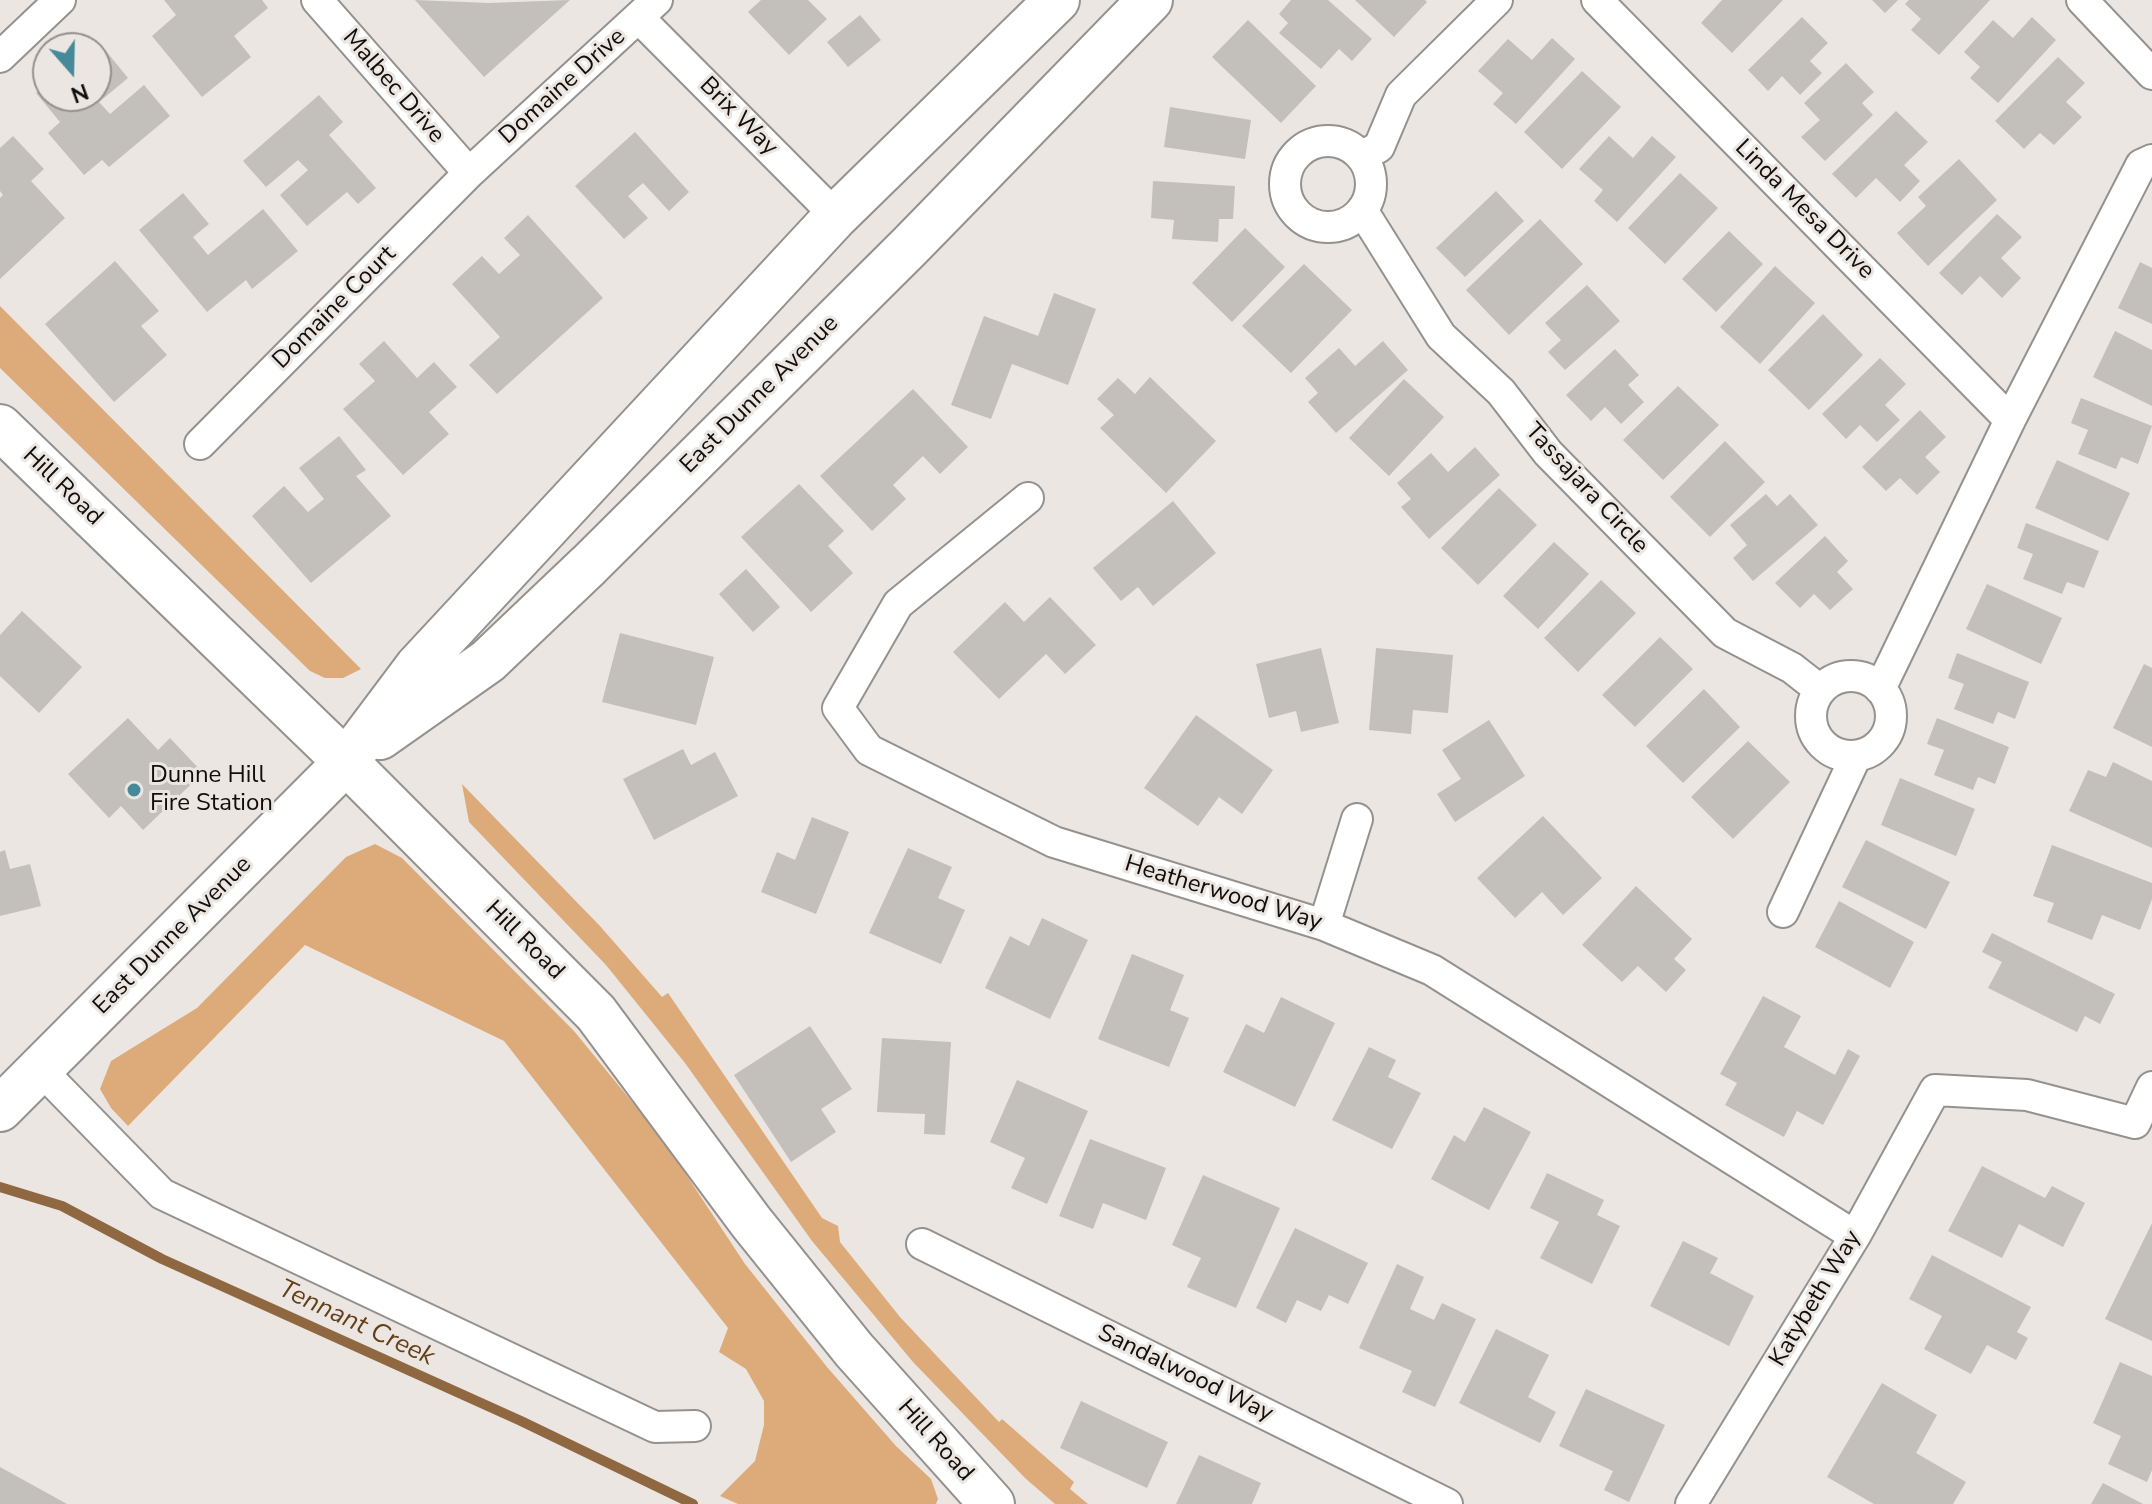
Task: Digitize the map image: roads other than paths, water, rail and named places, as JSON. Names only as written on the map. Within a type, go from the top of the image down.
[{"type":"main road","name":"East Dunne Avenue","points":[[0,1109],[346,762],[418,666],[836,216],[1057,0]]},
{"type":"main road","name":"East Dunne Avenue","points":[[346,762],[499,651],[910,246],[1150,0]]},
{"type":"main road","name":"Hill Road","points":[[0,427],[346,762],[596,1013],[751,1222],[835,1327],[992,1504]]},
{"type":"street","points":[[0,57],[60,0]]},
{"type":"street","name":"Malbec Drive","points":[[317,0],[469,173]]},
{"type":"street","points":[[1362,156],[1379,147],[1401,95],[1497,0]]},
{"type":"street","name":"Linda Mesa Drive","points":[[1597,0],[2010,420]]},
{"type":"street","points":[[2082,0],[2152,74]]},
{"type":"street","name":"Domaine Drive","points":[[469,173],[648,9]]},
{"type":"street","name":"Brix Way","points":[[648,9],[836,216]]},
{"type":"street","points":[[1332,140],[1350,146],[1362,156],[1370,171],[1371,186],[1362,210],[1340,225],[1321,226],[1306,221],[1294,211],[1284,184],[1293,158],[1317,142],[1332,140]]},
{"type":"street","points":[[1880,689],[2010,420],[2141,165],[2152,160]]},
{"type":"street","name":"Domaine Court","points":[[200,444],[469,173]]},
{"type":"street","name":"Tassajara Circle","points":[[1362,210],[1441,336],[1501,392],[1548,453],[1725,633],[1792,668],[1820,690]]},
{"type":"street","name":"Heatherwood Way","points":[[1028,498],[898,604],[838,708],[869,750],[1054,842],[1324,925],[1432,970],[1855,1236]]},
{"type":"street","points":[[1857,676],[1880,689],[1888,700],[1891,719],[1887,733],[1869,752],[1856,756],[1828,749],[1816,735],[1812,706],[1820,690],[1831,681],[1857,676]]},
{"type":"street","points":[[1783,912],[1856,756]]},
{"type":"street","points":[[1324,925],[1357,819]]},
{"type":"street","points":[[41,1070],[162,1194],[655,1427],[695,1426]]},
{"type":"street","points":[[2144,1126],[2152,1087]]},
{"type":"street","name":"Katybeth Way","points":[[1691,1504],[1855,1236],[1935,1090],[2027,1095],[2144,1126]]},
{"type":"street","name":"Sandalwood Way","points":[[922,1244],[1447,1504]]},
{"type":"waterway","name":"Tennant Creek","points":[[0,1187],[62,1206],[162,1259],[521,1421],[693,1504]]},
{"type":"place","name":"Dunne Hill Fire Station","points":[[134,790]]}]
